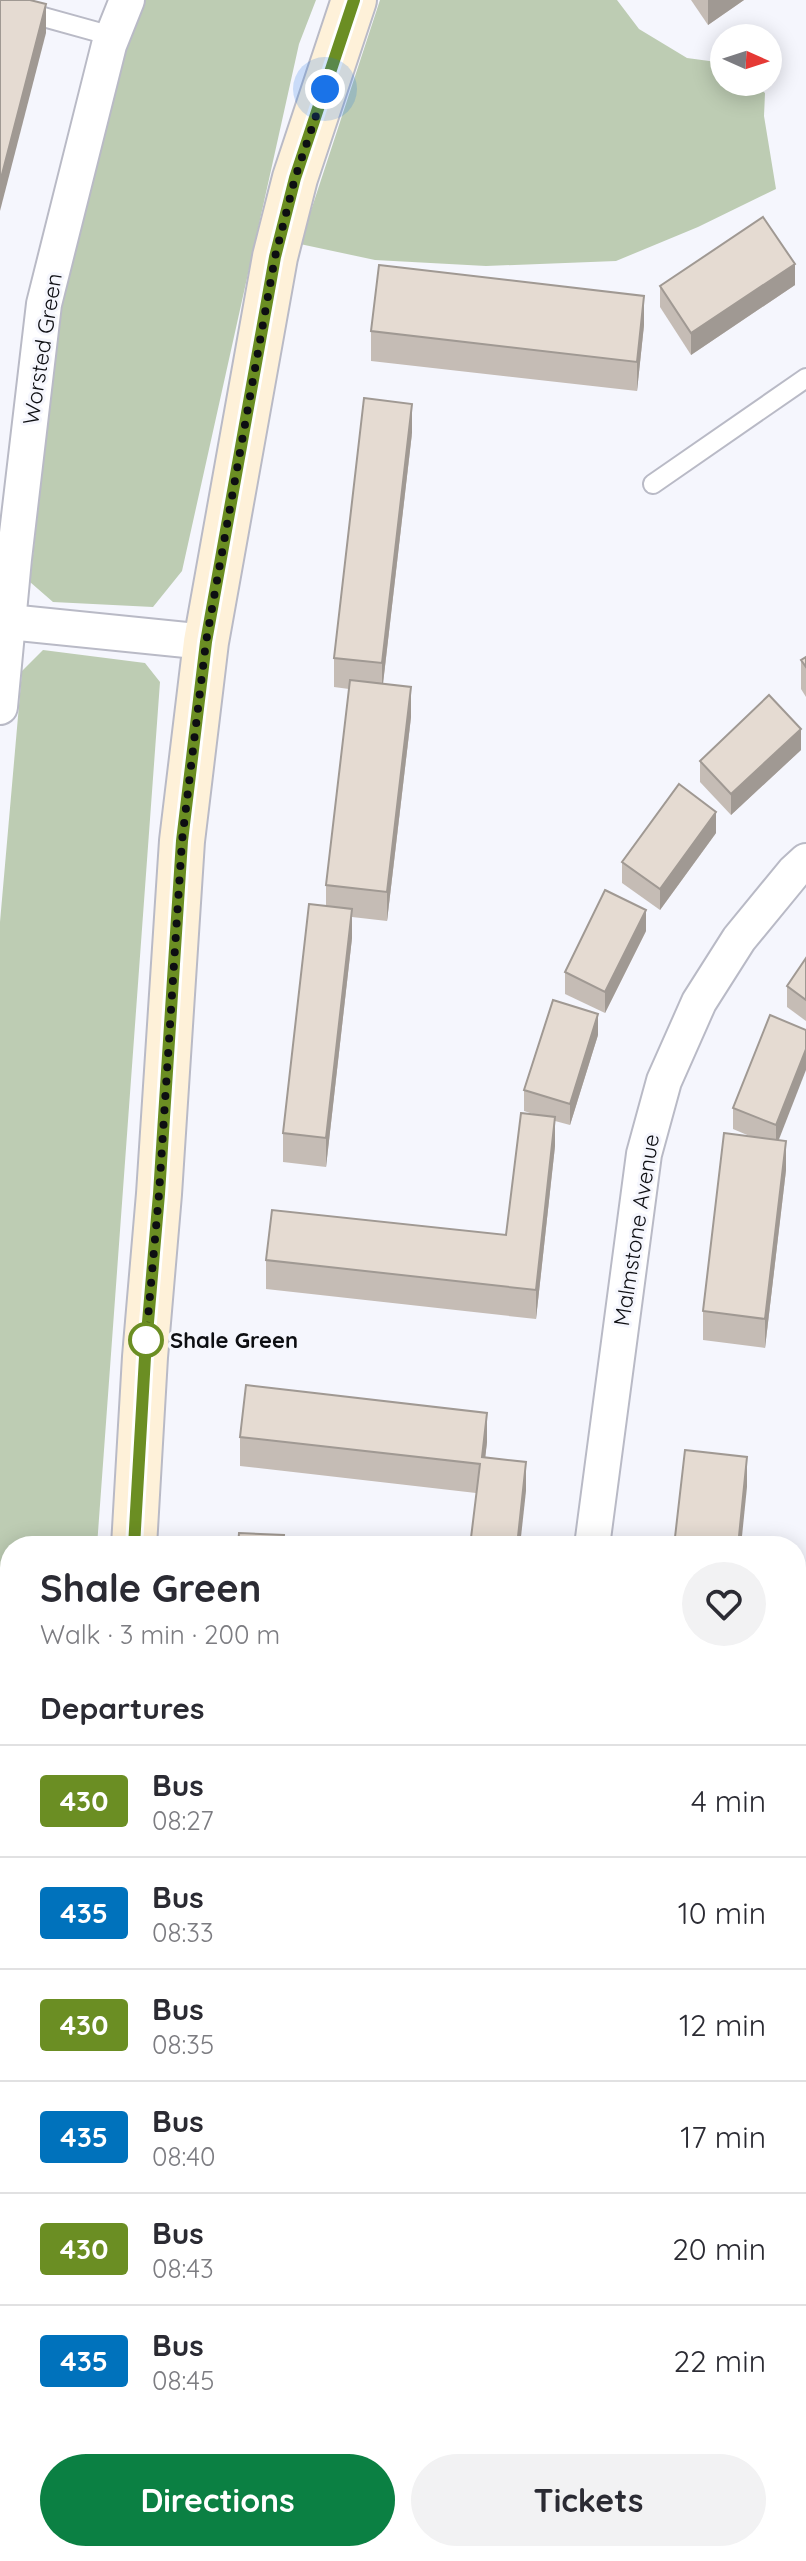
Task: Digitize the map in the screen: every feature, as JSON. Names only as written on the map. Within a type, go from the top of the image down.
[{"type":"street","name":"Worsted Green","points":[[0,707],[44,304],[112,36],[127,0]]},
{"type":"street","points":[[135,1536],[182,841],[206,642],[275,257],[295,178],[354,0]]},
{"type":"street","points":[[9,622],[206,642]]},
{"type":"street","name":"Malmstone Avenue","points":[[593,1536],[644,1154],[664,1081],[699,1002],[739,939],[806,861]]},
{"type":"lane","points":[[0,5],[112,36]]},
{"type":"lane","points":[[653,484],[806,378]]},
{"type":"green space","points":[[138,0],[316,0],[299,44],[182,571],[153,607],[53,602],[30,582],[61,309],[124,39]]},
{"type":"green space","points":[[380,0],[617,0],[639,29],[687,58],[710,61],[710,96],[765,96],[764,116],[776,189],[698,227],[616,261],[486,266],[375,260],[300,244]]},
{"type":"green space","points":[[43,650],[145,663],[160,682],[98,1536],[0,1536],[0,922],[22,671]]},
{"type":"building","points":[[0,0],[30,0],[46,4],[0,182]]},
{"type":"building","points":[[763,217],[795,264],[691,333],[660,286]]},
{"type":"building","points":[[379,265],[644,296],[637,362],[371,331]]},
{"type":"building","points":[[364,398],[412,404],[382,663],[334,658]]},
{"type":"building","points":[[350,680],[411,687],[387,892],[326,885]]},
{"type":"building","points":[[769,695],[801,729],[731,794],[700,761]]},
{"type":"building","points":[[679,784],[716,812],[660,889],[622,862]]},
{"type":"building","points":[[605,890],[646,910],[605,992],[565,972]]},
{"type":"building","points":[[309,904],[352,909],[326,1138],[283,1133]]},
{"type":"building","points":[[806,958],[806,1000],[787,986]]},
{"type":"building","points":[[553,1000],[598,1014],[570,1104],[524,1090]]},
{"type":"building","points":[[770,1015],[806,1030],[806,1049],[776,1125],[733,1108]]},
{"type":"building","points":[[521,1113],[555,1117],[536,1290],[266,1260],[272,1210],[506,1235]]},
{"type":"building","points":[[724,1133],[786,1141],[765,1319],[703,1311]]},
{"type":"building","points":[[246,1385],[487,1413],[482,1457],[526,1462],[518,1536],[471,1536],[480,1464],[240,1437]]},
{"type":"building","points":[[685,1450],[747,1457],[739,1536],[675,1536]]},
{"type":"building","points":[[239,1533],[284,1535],[284,1536],[239,1536]]},
{"type":"bus line","name":"430","points":[[135,1536],[182,841],[206,642],[275,257],[295,178],[354,0]]},
{"type":"place","name":"Shale Green","points":[[146,1340]]},
{"type":"route","points":[[146,1340],[159,1194],[182,841],[206,642],[275,257],[295,178],[325,89]]}]
